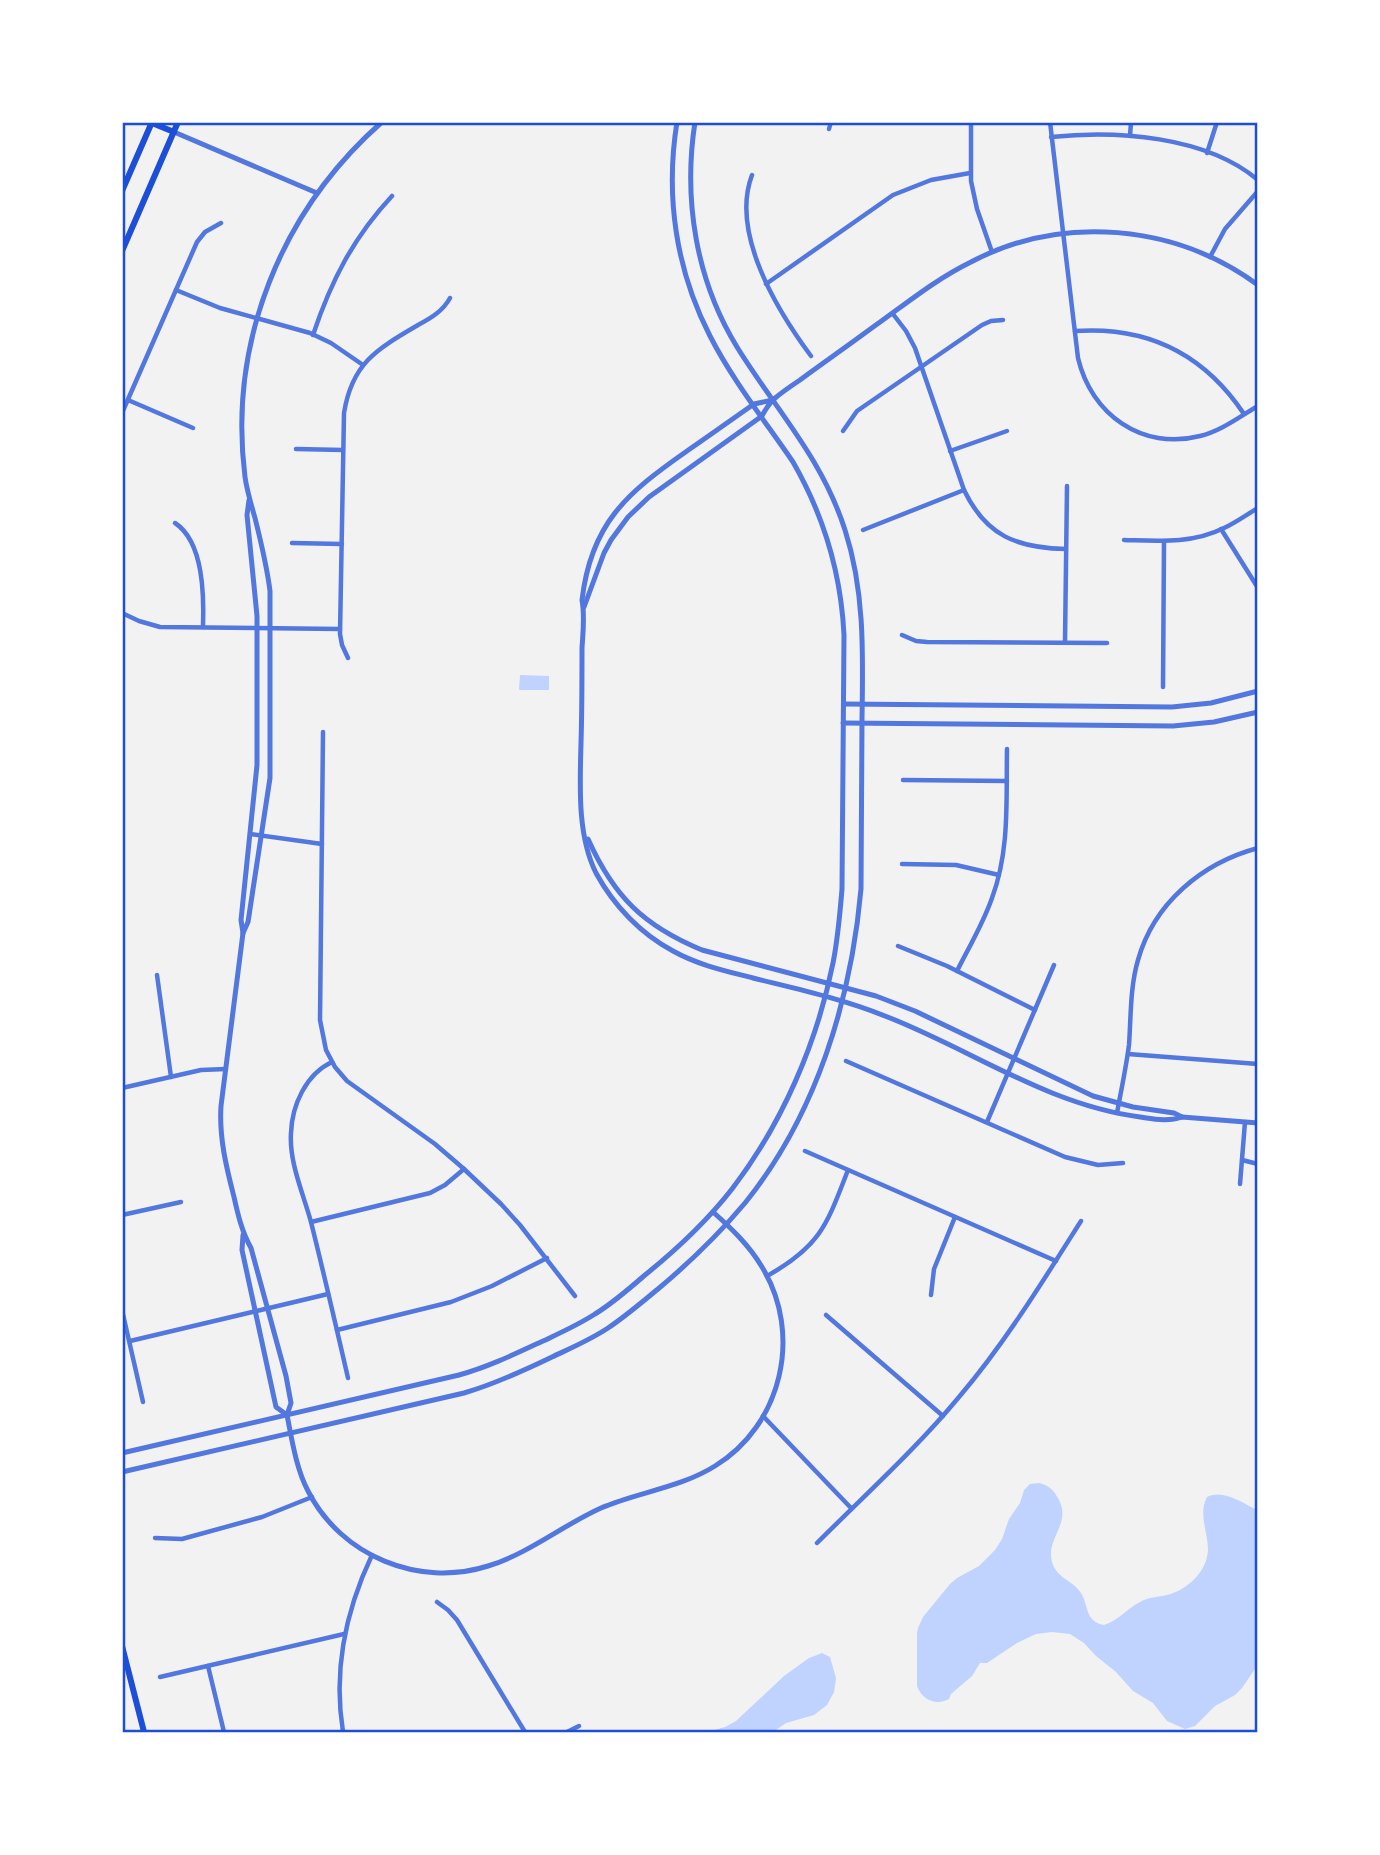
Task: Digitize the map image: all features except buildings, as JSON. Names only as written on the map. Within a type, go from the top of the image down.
[{"type":"main road","points":[[122,251],[178,122]]},
{"type":"main road","points":[[122,191],[152,123],[174,132]]},
{"type":"main road","points":[[122,1646],[144,1732]]},
{"type":"street","points":[[287,1415],[276,1407],[242,1250],[243,1234],[221,1139],[220,1117],[243,933],[241,920],[257,765],[256,594],[247,515],[242,409],[247,362],[256,318],[281,253],[317,193],[354,149],[382,122]]},
{"type":"street","points":[[122,1453],[466,1373],[500,1361],[571,1328],[596,1314],[664,1260],[713,1212],[746,1170],[784,1105],[825,996],[837,939],[842,889],[843,615],[833,555],[820,516],[803,479],[710,338],[687,280],[677,240],[672,199],[672,158],[677,122]]},
{"type":"street","points":[[122,1472],[478,1389],[507,1378],[606,1329],[676,1274],[727,1224],[761,1180],[801,1113],[821,1066],[846,987],[861,890],[862,613],[856,571],[845,530],[820,470],[737,347],[711,293],[695,236],[691,198],[695,122]]},
{"type":"street","points":[[829,129],[831,122]]},
{"type":"street","points":[[971,122],[970,173],[977,209],[992,252]]},
{"type":"street","points":[[1050,122],[1080,368],[1088,388],[1108,414],[1135,431],[1166,439],[1188,439],[1218,429],[1258,406]]},
{"type":"street","points":[[1130,136],[1131,122]]},
{"type":"street","points":[[1208,153],[1217,122]]},
{"type":"street","points":[[174,132],[317,193]]},
{"type":"street","points":[[1051,136],[1106,134],[1165,141],[1208,153],[1237,165],[1258,180]]},
{"type":"street","points":[[766,284],[894,195],[931,180],[970,173]]},
{"type":"street","points":[[752,175],[746,197],[754,249],[766,284],[786,321],[811,355]]},
{"type":"street","points":[[1210,257],[1225,229],[1258,191]]},
{"type":"street","points":[[313,335],[326,296],[345,258],[367,225],[392,196]]},
{"type":"street","points":[[122,412],[197,242],[205,232],[221,223]]},
{"type":"street","points":[[583,607],[604,553],[619,528],[649,497],[762,416],[773,400],[893,314],[954,271],[992,252],[1020,242],[1063,233],[1110,232],[1146,236],[1182,245],[1210,257],[1258,285]]},
{"type":"street","points":[[176,290],[220,308],[313,335],[331,343],[363,365]]},
{"type":"street","points":[[348,658],[342,645],[340,629],[345,403],[351,384],[363,365],[382,347],[436,315],[450,298]]},
{"type":"street","points":[[893,314],[911,339],[964,490],[976,511],[1000,533],[1031,546],[1066,549]]},
{"type":"street","points":[[843,431],[858,411],[921,366],[982,325],[1003,320]]},
{"type":"street","points":[[1075,331],[1117,331],[1171,347],[1217,380],[1244,414]]},
{"type":"street","points":[[128,400],[193,428]]},
{"type":"street","points":[[773,400],[754,404],[653,475],[625,500],[609,520],[592,554],[582,600],[580,800],[590,861],[605,888],[632,920],[652,938],[674,952],[699,963],[825,996],[897,1021],[1058,1096],[1116,1113],[1173,1120],[1182,1117],[1258,1123]]},
{"type":"street","points":[[950,450],[1007,431]]},
{"type":"street","points":[[296,449],[343,450]]},
{"type":"street","points":[[1065,642],[1067,486]]},
{"type":"street","points":[[863,530],[964,490]]},
{"type":"street","points":[[243,933],[248,922],[270,790],[271,767],[270,591],[254,514],[248,500]]},
{"type":"street","points":[[1124,540],[1164,541],[1195,538],[1221,530],[1258,508]]},
{"type":"street","points":[[175,523],[187,535],[199,568],[203,592],[203,628]]},
{"type":"street","points":[[1221,530],[1258,588]]},
{"type":"street","points":[[1163,687],[1164,541]]},
{"type":"street","points":[[292,543],[342,544]]},
{"type":"street","points":[[122,613],[160,627],[340,629]]},
{"type":"street","points":[[902,635],[927,642],[1107,643]]},
{"type":"street","points":[[844,704],[1172,707],[1211,703],[1258,691]]},
{"type":"street","points":[[843,723],[1173,726],[1214,722],[1258,712]]},
{"type":"street","points":[[323,732],[320,1020],[323,1040],[332,1062],[354,1087],[435,1144],[501,1204],[575,1296]]},
{"type":"street","points":[[957,971],[986,915],[999,876],[1006,838],[1007,749]]},
{"type":"street","points":[[902,780],[1007,780]]},
{"type":"street","points":[[584,830],[604,871],[621,895],[641,916],[664,933],[702,950],[862,990],[903,1006],[1081,1091],[1118,1104],[1174,1112],[1182,1117]]},
{"type":"street","points":[[250,834],[322,844]]},
{"type":"street","points":[[1116,1113],[1128,1054],[1137,961],[1154,923],[1176,895],[1202,872],[1228,858],[1258,848]]},
{"type":"street","points":[[902,864],[957,865],[999,876]]},
{"type":"street","points":[[898,946],[957,971],[1035,1010]]},
{"type":"street","points":[[986,1122],[1054,965]]},
{"type":"street","points":[[157,975],[171,1077]]},
{"type":"street","points":[[1128,1054],[1258,1064]]},
{"type":"street","points":[[846,1061],[1050,1151],[1098,1165],[1123,1163]]},
{"type":"street","points":[[332,1062],[318,1072],[306,1086],[295,1109],[292,1151],[348,1378]]},
{"type":"street","points":[[122,1088],[201,1070],[226,1069]]},
{"type":"street","points":[[1240,1184],[1245,1122]]},
{"type":"street","points":[[805,1151],[1056,1261]]},
{"type":"street","points":[[1242,1160],[1258,1164]]},
{"type":"street","points":[[311,1223],[430,1193],[445,1185],[464,1169]]},
{"type":"street","points":[[768,1276],[792,1262],[816,1239],[831,1213],[848,1170]]},
{"type":"street","points":[[122,1215],[181,1202]]},
{"type":"street","points":[[243,1234],[251,1248],[286,1376],[291,1403],[287,1415],[290,1433],[302,1478],[312,1497],[332,1525],[372,1555],[403,1568],[431,1573],[460,1572],[488,1566],[514,1555],[606,1506],[702,1474],[734,1452],[751,1434],[776,1390],[783,1352],[781,1314],[768,1276],[749,1247],[713,1212]]},
{"type":"street","points":[[931,1296],[934,1269],[956,1217]]},
{"type":"street","points":[[817,1543],[943,1416],[990,1358],[1081,1221]]},
{"type":"street","points":[[337,1330],[451,1302],[492,1286],[547,1258]]},
{"type":"street","points":[[130,1341],[328,1294]]},
{"type":"street","points":[[122,1310],[143,1402]]},
{"type":"street","points":[[826,1315],[943,1416]]},
{"type":"street","points":[[763,1416],[851,1508]]},
{"type":"street","points":[[155,1538],[182,1539],[209,1532],[262,1517],[312,1497]]},
{"type":"street","points":[[343,1732],[339,1677],[344,1634],[356,1591],[372,1555]]},
{"type":"street","points":[[437,1602],[448,1609],[457,1620],[525,1732]]},
{"type":"street","points":[[160,1678],[344,1634]]},
{"type":"street","points":[[208,1666],[224,1732]]},
{"type":"street","points":[[567,1732],[579,1726]]},
{"type":"water","points":[[520,675],[549,676],[549,690],[519,690]]},
{"type":"water","points":[[1039,1483],[1051,1489],[1061,1505],[1061,1521],[1051,1553],[1054,1568],[1081,1593],[1090,1617],[1104,1625],[1143,1600],[1182,1589],[1200,1573],[1208,1550],[1203,1516],[1207,1497],[1226,1496],[1257,1510],[1257,1666],[1235,1695],[1215,1706],[1195,1726],[1185,1729],[1167,1721],[1153,1703],[1133,1691],[1084,1643],[1070,1634],[1036,1634],[1017,1643],[987,1663],[980,1663],[972,1676],[944,1701],[934,1702],[919,1691],[917,1634],[923,1617],[950,1584],[979,1566],[995,1550],[1024,1490],[1030,1484]]},
{"type":"water","points":[[822,1653],[830,1657],[836,1678],[834,1692],[827,1705],[814,1715],[786,1723],[773,1732],[707,1732],[736,1721],[784,1676],[809,1658]]}]
